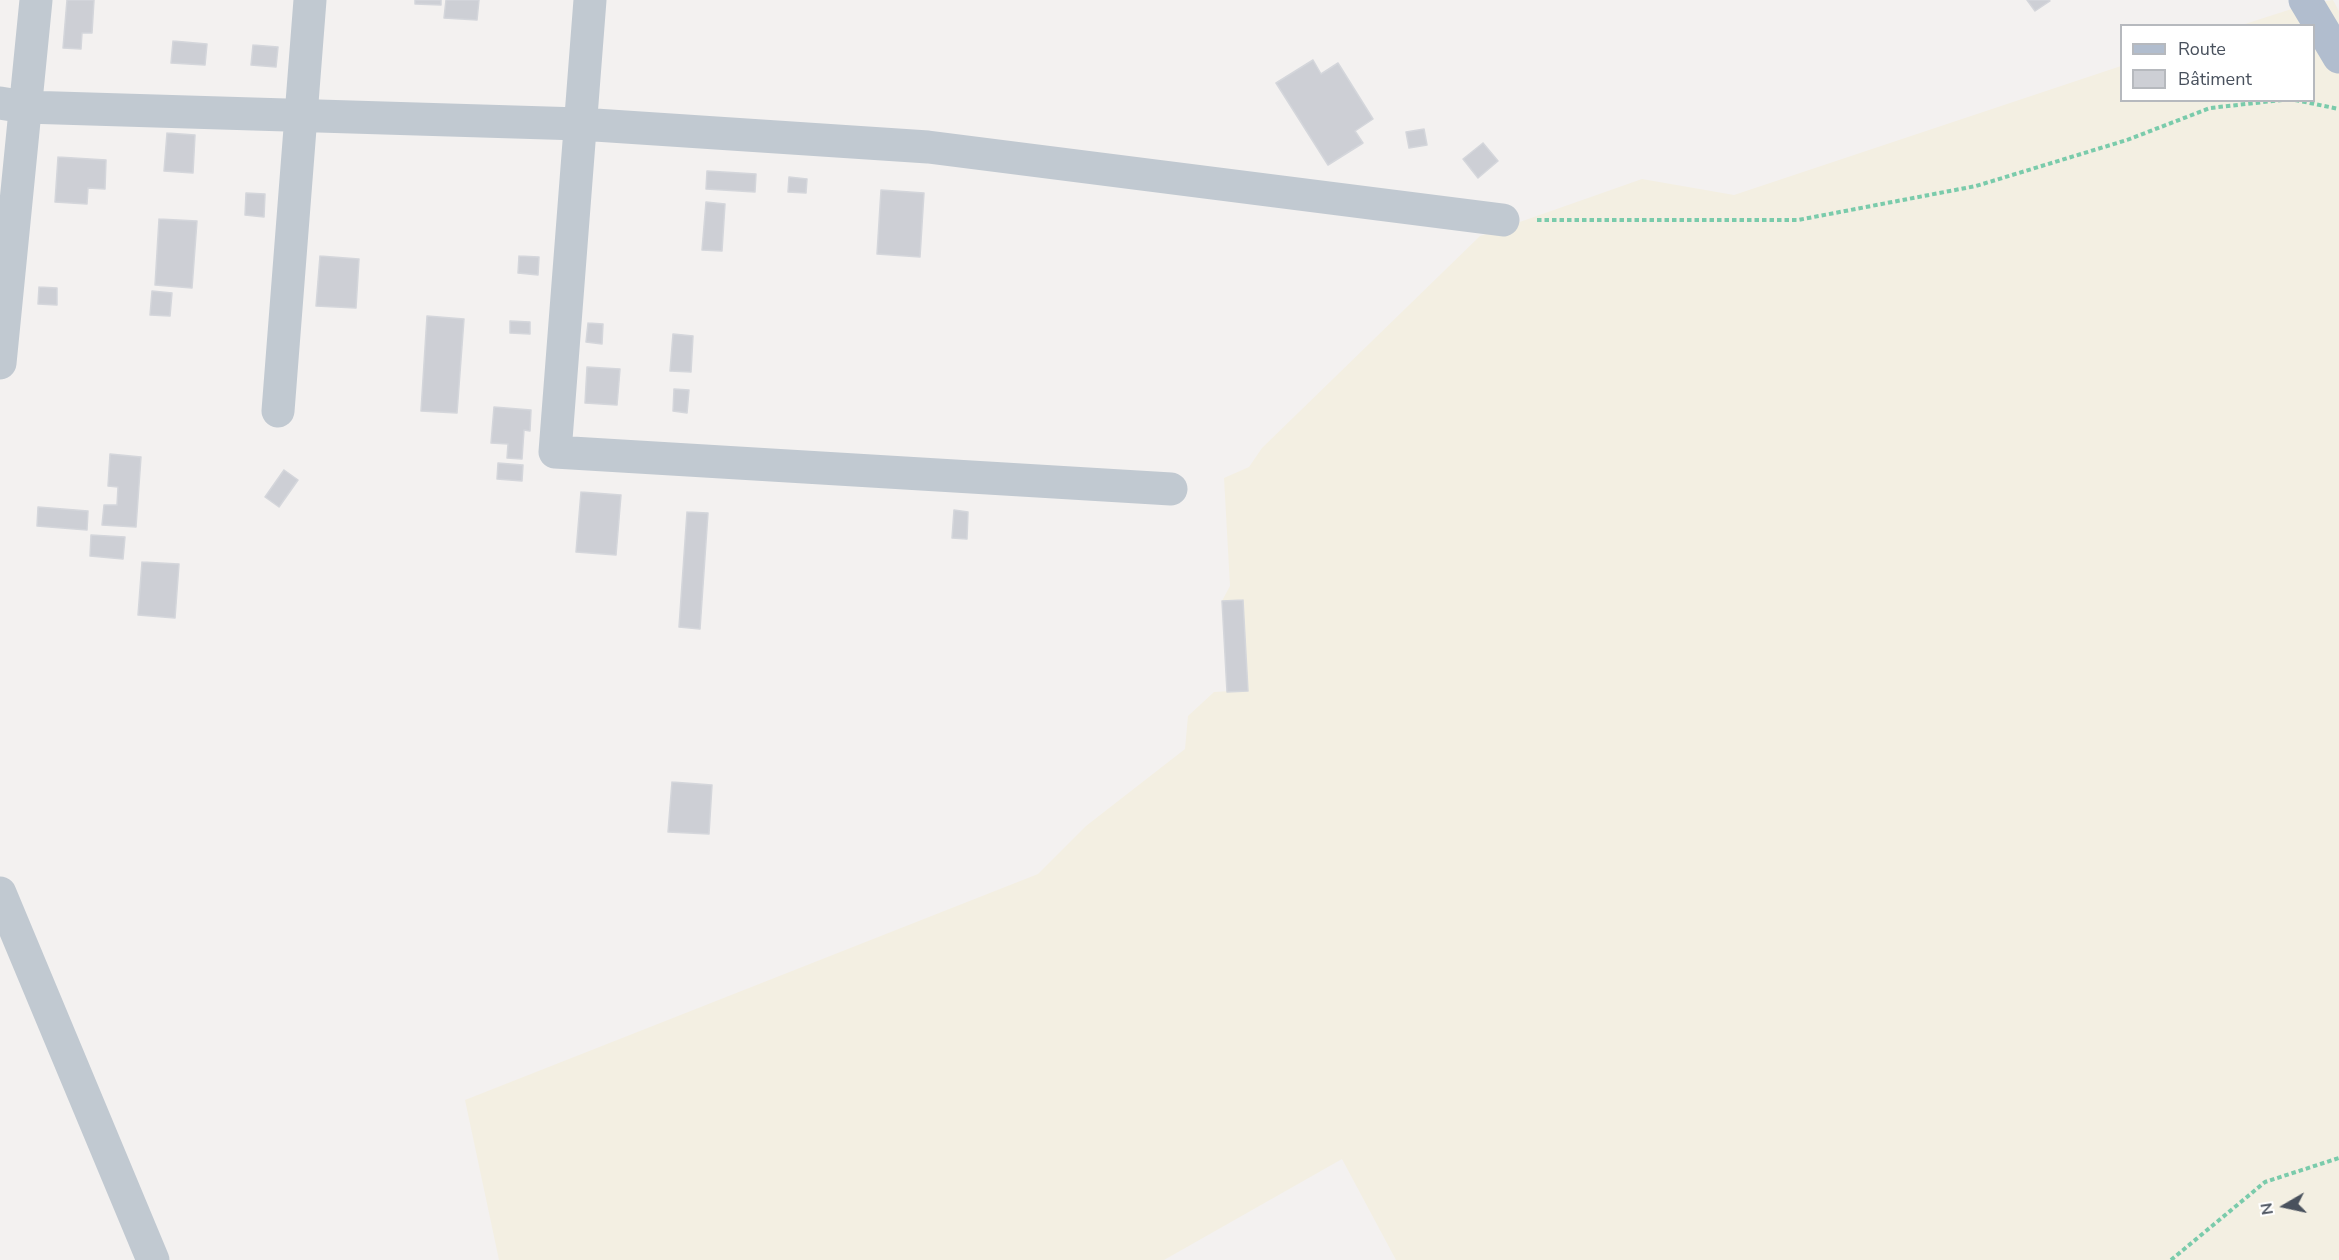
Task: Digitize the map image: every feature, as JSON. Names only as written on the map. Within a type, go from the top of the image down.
[{"type":"main road","points":[[2305,0],[2339,57]]},
{"type":"street","points":[[0,363],[13,105],[36,0]]},
{"type":"street","points":[[278,411],[310,0]]},
{"type":"street","points":[[590,0],[555,453],[1171,489]]},
{"type":"street","points":[[13,105],[580,124],[928,147],[1503,220]]},
{"type":"street","points":[[0,892],[153,1260]]},
{"type":"path","points":[[1503,220],[1798,220],[1976,186],[2127,140],[2210,108],[2264,102]]},
{"type":"path","points":[[2305,102],[2339,109]]},
{"type":"path","points":[[2171,1260],[2265,1182],[2339,1158]]},
{"type":"sand","points":[[2333,0],[2339,11],[2339,1260],[1396,1260],[1342,1159],[1164,1260],[499,1260],[465,1100],[1038,874],[1086,826],[1185,749],[1188,716],[1214,692],[1248,690],[1243,600],[1222,601],[1230,586],[1224,478],[1249,467],[1262,448],[1480,236],[1642,179],[1734,195],[2120,66],[2120,102],[2315,102],[2315,24],[2245,24],[2307,4]]},
{"type":"building","points":[[67,0],[94,0],[92,33],[82,33],[81,49],[63,48]]},
{"type":"building","points":[[415,0],[441,0],[441,5],[415,4]]},
{"type":"building","points":[[446,0],[479,0],[477,20],[444,18]]},
{"type":"building","points":[[2027,0],[2049,0],[2050,1],[2035,11]]},
{"type":"building","points":[[173,41],[207,44],[205,65],[171,63]]},
{"type":"building","points":[[253,45],[278,47],[276,67],[251,65]]},
{"type":"building","points":[[1313,60],[1321,74],[1338,63],[1373,119],[1355,131],[1363,143],[1328,165],[1276,83]]},
{"type":"building","points":[[1424,129],[1427,145],[1409,148],[1406,132]]},
{"type":"building","points":[[167,133],[195,135],[193,173],[164,171]]},
{"type":"building","points":[[1483,143],[1498,161],[1478,178],[1463,159]]},
{"type":"building","points":[[58,157],[106,160],[105,189],[88,188],[87,204],[55,202]]},
{"type":"building","points":[[707,171],[756,174],[755,192],[706,189]]},
{"type":"building","points":[[789,177],[807,179],[806,193],[788,192]]},
{"type":"building","points":[[881,190],[924,193],[920,257],[877,254]]},
{"type":"building","points":[[246,193],[265,194],[264,217],[245,215]]},
{"type":"building","points":[[706,202],[725,204],[722,251],[702,250]]},
{"type":"building","points":[[159,219],[197,221],[192,288],[155,285]]},
{"type":"building","points":[[320,256],[359,259],[356,308],[316,306]]},
{"type":"building","points":[[519,256],[539,257],[538,275],[518,273]]},
{"type":"building","points":[[39,287],[57,288],[57,305],[38,304]]},
{"type":"building","points":[[152,291],[172,293],[170,316],[150,315]]},
{"type":"building","points":[[427,316],[464,319],[457,413],[421,411]]},
{"type":"building","points":[[510,321],[530,322],[530,334],[510,333]]},
{"type":"building","points":[[588,323],[603,324],[602,344],[586,342]]},
{"type":"building","points":[[673,334],[693,336],[691,372],[670,371]]},
{"type":"building","points":[[587,367],[620,369],[617,405],[585,403]]},
{"type":"building","points":[[674,389],[689,390],[687,413],[673,411]]},
{"type":"building","points":[[494,407],[531,410],[530,431],[524,430],[522,459],[507,458],[508,444],[491,443]]},
{"type":"building","points":[[110,454],[141,457],[136,527],[102,525],[104,505],[117,505],[118,487],[108,486]]},
{"type":"building","points":[[498,463],[523,465],[522,481],[497,479]]},
{"type":"building","points":[[284,470],[298,480],[279,507],[265,497]]},
{"type":"building","points":[[581,492],[621,495],[616,555],[576,552]]},
{"type":"building","points":[[38,507],[88,511],[87,530],[37,526]]},
{"type":"building","points":[[954,510],[968,512],[967,539],[952,538]]},
{"type":"building","points":[[687,512],[708,513],[700,629],[679,627]]},
{"type":"building","points":[[91,535],[125,537],[123,559],[90,556]]},
{"type":"building","points":[[142,562],[179,564],[175,618],[138,615]]},
{"type":"building","points":[[1243,600],[1248,691],[1227,692],[1222,601]]},
{"type":"building","points":[[672,782],[712,785],[709,834],[668,832]]}]
